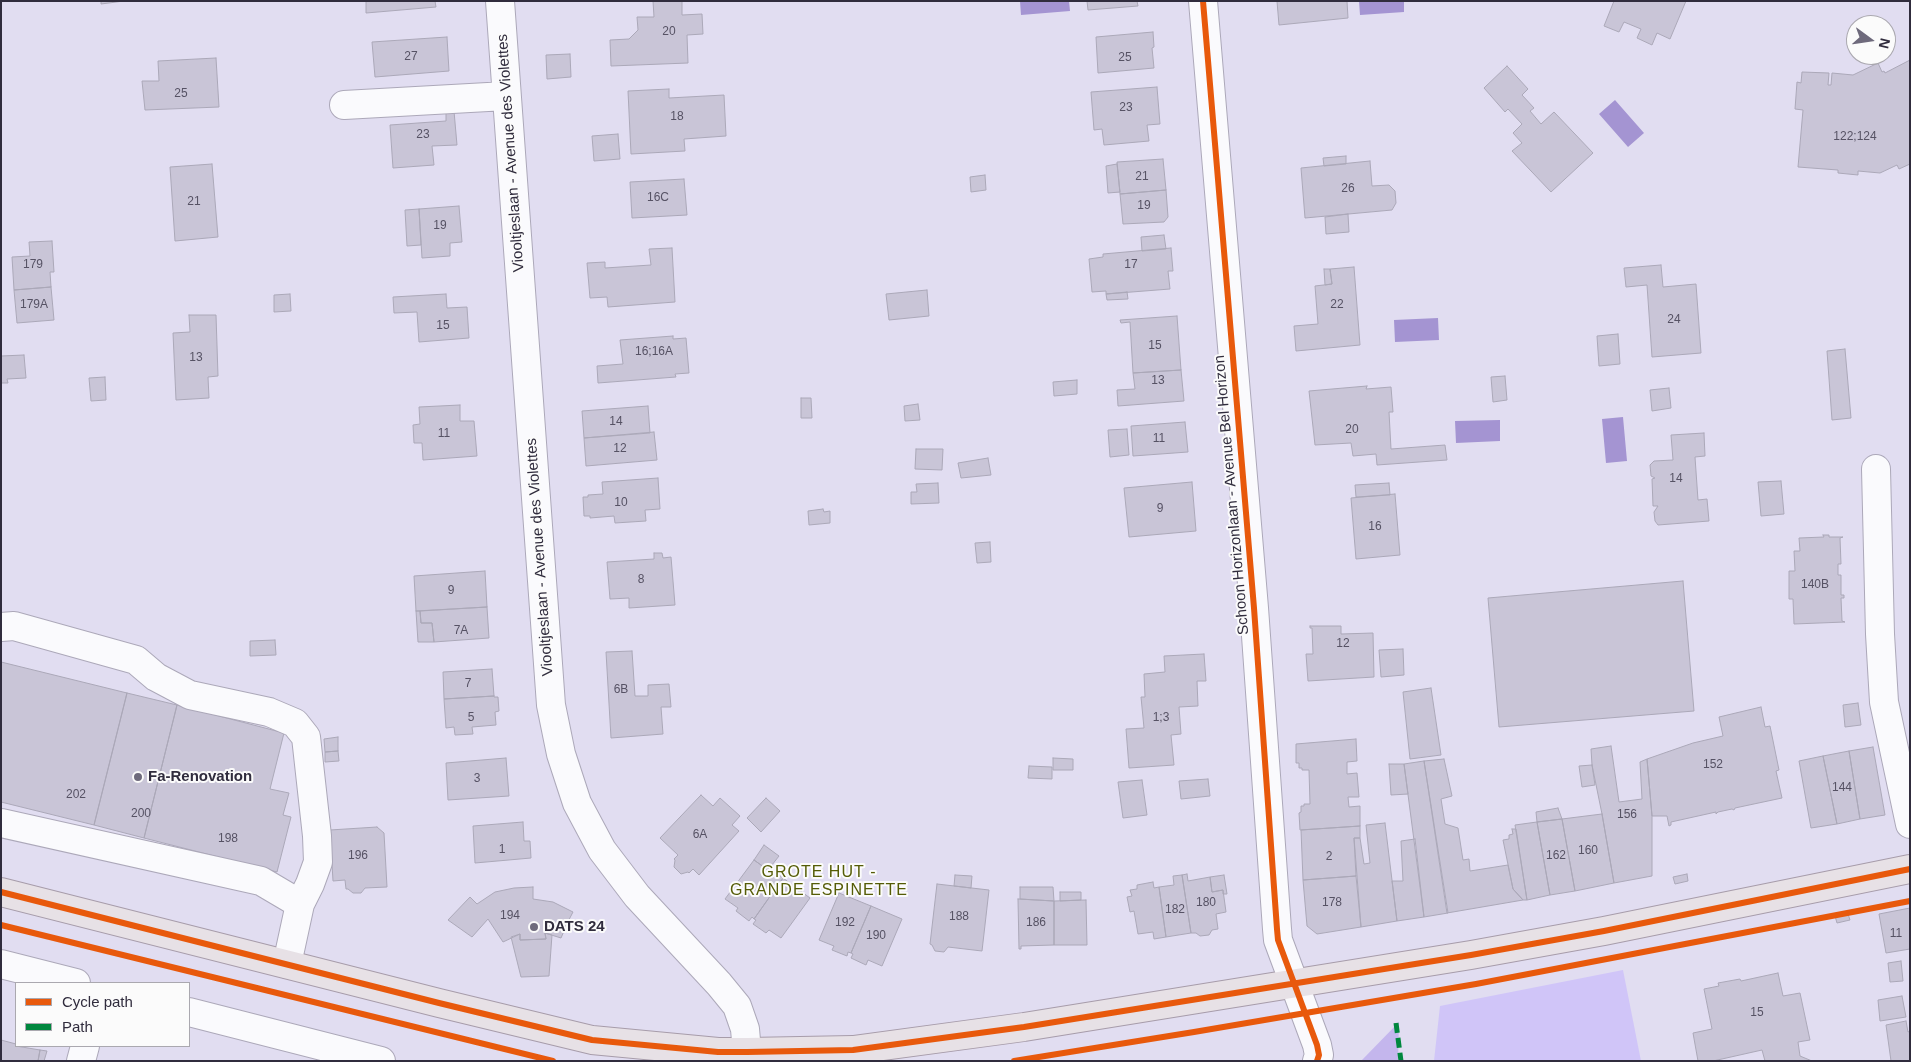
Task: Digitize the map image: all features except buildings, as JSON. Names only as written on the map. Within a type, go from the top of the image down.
[{"type":"main road","points":[[1,892],[592,1040],[718,1052],[747,1052],[853,1050],[1024,1027],[1294,984],[1604,931],[1910,869]]},
{"type":"street","name":"Viooltjeslaan - Avenue des Violettes","points":[[500,1],[551,705],[561,754],[577,803],[602,850],[637,896],[720,984],[737,1006],[745,1029],[747,1052]]},
{"type":"street","name":"Schoon Horizonlaan - Avenue Bel Horizon","points":[[1202,1],[1253,599],[1278,940],[1317,1045],[1318,1061]]},
{"type":"street","points":[[344,105],[506,96]]},
{"type":"street","points":[[1876,469],[1880,634],[1884,702],[1910,824]]},
{"type":"street","points":[[1,626],[14,626],[136,660],[156,677],[190,695],[269,712],[295,723],[306,737],[318,862],[300,904],[287,964]]},
{"type":"street","points":[[1,823],[260,881],[300,904]]},
{"type":"street","points":[[1,964],[72,982]]},
{"type":"street","points":[[190,1012],[381,1061]]},
{"type":"street","points":[[81,1061],[85,1047]]},
{"type":"shaded area","points":[[1020,1],[1069,1],[1070,11],[1021,15]]},
{"type":"shaded area","points":[[1359,1],[1404,1],[1404,12],[1360,15]]},
{"type":"shaded area","points":[[1615,100],[1644,133],[1628,147],[1599,114]]},
{"type":"shaded area","points":[[1438,318],[1439,340],[1395,342],[1394,320]]},
{"type":"shaded area","points":[[1623,417],[1627,461],[1606,463],[1602,419]]},
{"type":"shaded area","points":[[1500,420],[1500,441],[1456,443],[1455,421]]},
{"type":"shaded area","points":[[1623,970],[1641,1061],[1434,1061],[1440,1006]]},
{"type":"shaded area","points":[[1399,1022],[1398,1061],[1361,1061]]},
{"type":"marked path","points":[[1396,1023],[1401,1061]]},
{"type":"cycle path","points":[[1203,1],[1254,608],[1278,940],[1317,1045],[1319,1055],[1317,1061]]},
{"type":"cycle path","points":[[1,892],[592,1040],[718,1052],[747,1052],[853,1050],[1024,1027],[1471,955],[1604,931],[1910,869]]},
{"type":"cycle path","points":[[1014,1061],[1476,984],[1910,901]]},
{"type":"cycle path","points":[[1,925],[553,1061]]},
{"type":"place","name":"Fa-Renovation","points":[[138,777]]},
{"type":"place","name":"DATS 24","points":[[534,927]]},
{"type":"district","name":"GROTE HUT - GRANDE ESPINETTE","points":[[819,882]]}]
